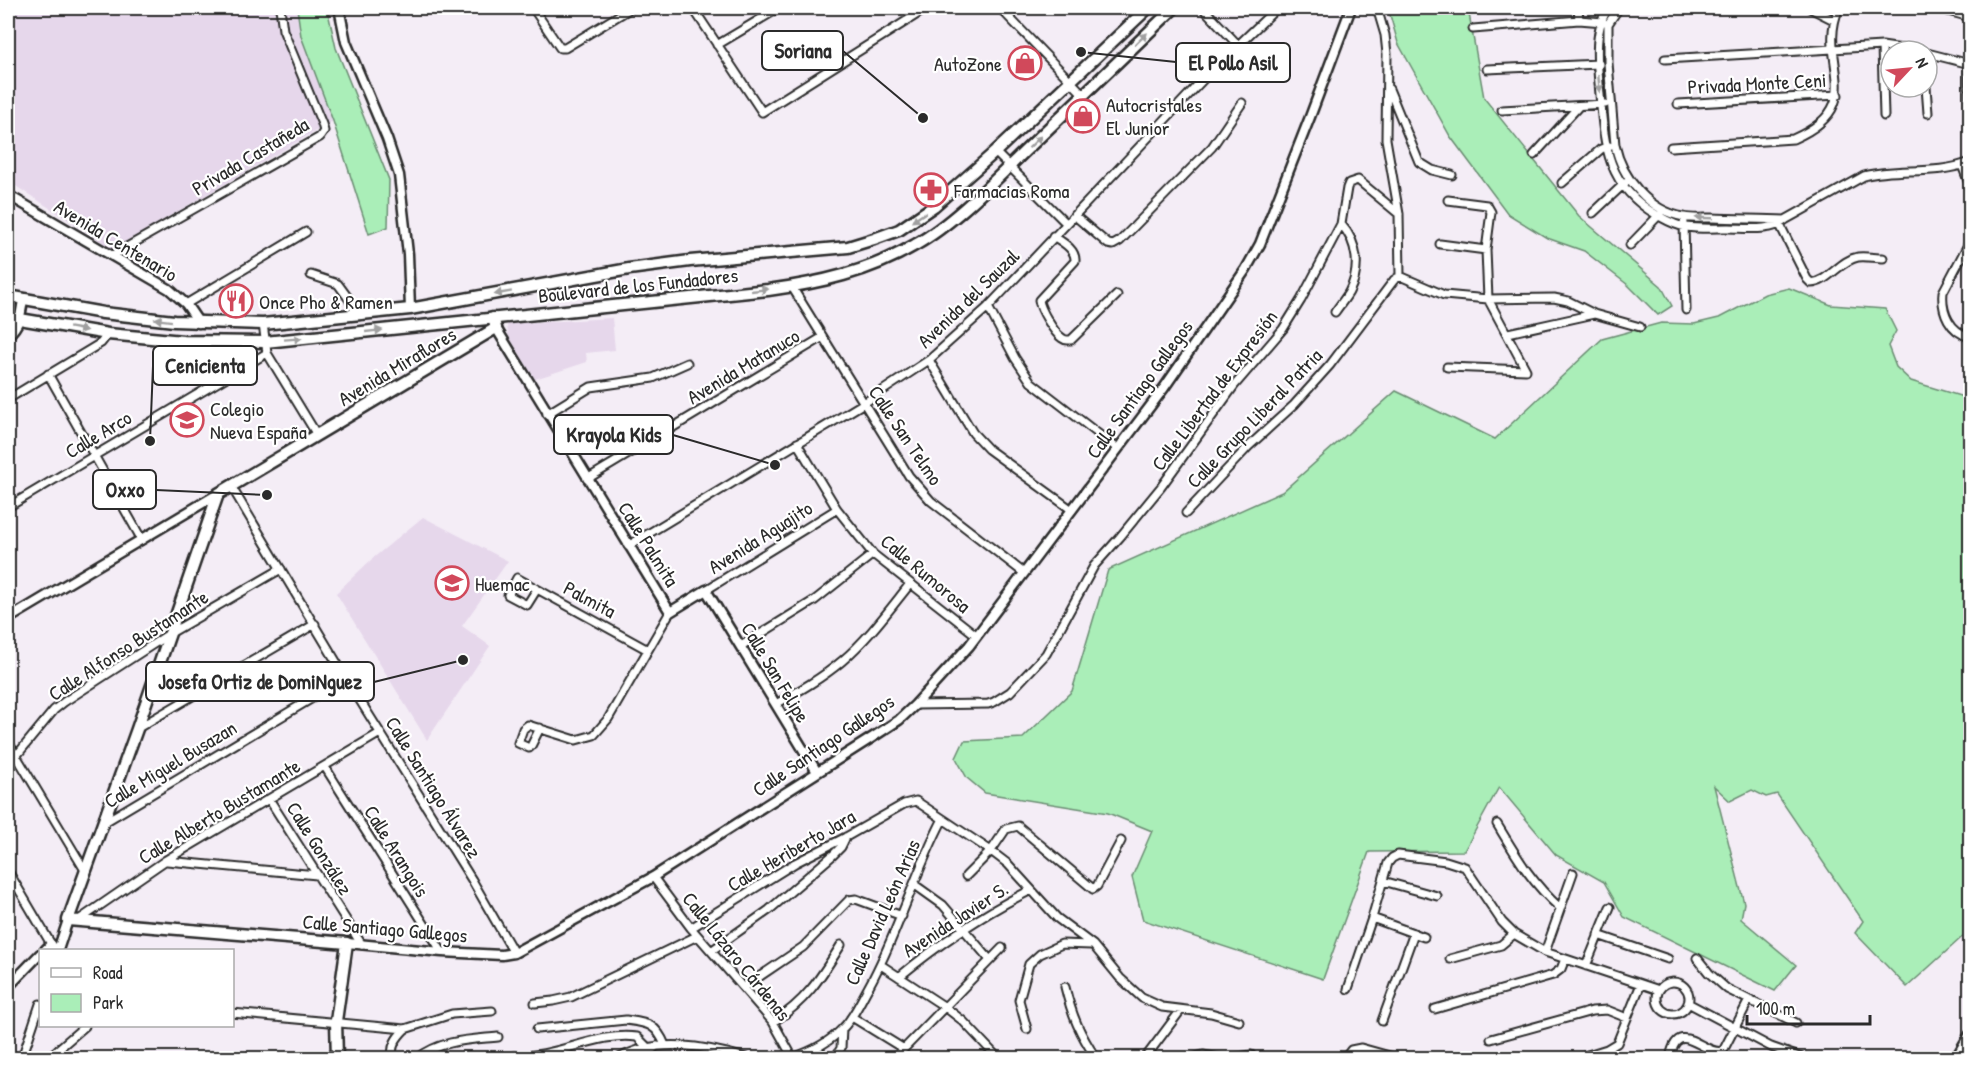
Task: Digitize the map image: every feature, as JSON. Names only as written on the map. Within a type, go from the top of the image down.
[{"type":"main road","name":"Boulevard de los Fundadores","points":[[8,296],[103,313],[199,323],[263,324],[410,309],[629,269],[690,261],[848,247],[899,230],[951,193],[1148,8]]},
{"type":"main road","name":"Boulevard de los Fundadores","points":[[8,317],[108,334],[266,347],[396,329],[495,323],[792,287],[840,277],[866,269],[917,244],[941,227],[1010,166],[1174,8]]},
{"type":"main road","points":[[396,329],[403,324],[410,309]]},
{"type":"main road","name":"Avenida Miraflores","points":[[218,494],[317,435],[495,323]]},
{"type":"main road","points":[[73,920],[86,872],[218,494]]},
{"type":"main road","name":"Calle Santiago Gallegos","points":[[73,920],[347,943]]},
{"type":"main road","points":[[337,1059],[336,1021],[347,943]]},
{"type":"main road","points":[[1962,1055],[1971,1036]]},
{"type":"street","name":"Privada Castañeda","points":[[111,256],[320,137],[324,131],[322,124],[283,30],[280,8]]},
{"type":"street","points":[[339,8],[346,42],[387,139],[399,175],[408,254],[410,309]]},
{"type":"street","points":[[533,8],[560,48],[565,48],[631,8]]},
{"type":"street","points":[[693,8],[762,112],[927,8]]},
{"type":"street","points":[[717,45],[779,8]]},
{"type":"street","points":[[1000,8],[1084,95]]},
{"type":"street","points":[[1203,8],[1238,45]]},
{"type":"street","name":"Avenida del Sauzal","points":[[628,546],[864,403],[929,360],[988,307],[1238,45],[1277,8]]},
{"type":"street","name":"Calle Santiago Gallegos","points":[[347,943],[502,956],[514,953],[653,877],[899,720],[976,635],[1164,388],[1219,310],[1255,252],[1351,8]]},
{"type":"street","points":[[1377,8],[1385,35],[1388,87],[1387,149],[1399,214],[1400,276],[1444,295],[1488,299],[1554,298],[1579,305],[1594,314],[1640,327]]},
{"type":"street","points":[[1578,8],[1579,20]]},
{"type":"street","points":[[1609,8],[1600,21],[1598,64],[1606,147],[1622,186],[1636,200],[1661,212],[1684,228],[1762,228],[1781,221],[1864,176],[1874,173],[1934,171],[1971,162]]},
{"type":"street","points":[[1619,8],[1608,24],[1610,103],[1617,154],[1629,179],[1661,212],[1685,217],[1781,221]]},
{"type":"street","points":[[1810,8],[1834,20]]},
{"type":"street","points":[[1671,147],[1793,139],[1809,132],[1835,105],[1838,95],[1834,20],[1839,8]]},
{"type":"street","points":[[1937,8],[1971,17]]},
{"type":"street","points":[[1473,28],[1579,20],[1600,21],[1608,24]]},
{"type":"street","points":[[1665,59],[1879,46]]},
{"type":"street","points":[[1939,57],[1970,64],[1970,105]]},
{"type":"street","points":[[1487,69],[1608,63]]},
{"type":"street","points":[[1388,87],[1419,162],[1432,170],[1452,175]]},
{"type":"street","name":"Privada Monte Ceni","points":[[1678,104],[1838,95]]},
{"type":"street","points":[[1884,99],[1884,116]]},
{"type":"street","points":[[1927,99],[1928,113]]},
{"type":"street","points":[[1074,215],[1108,244],[1113,245],[1120,242],[1212,147],[1242,103]]},
{"type":"street","points":[[1502,110],[1610,103]]},
{"type":"street","points":[[1534,155],[1579,106]]},
{"type":"street","points":[[1562,183],[1601,149],[1615,145]]},
{"type":"street","points":[[995,153],[1066,223]]},
{"type":"street","points":[[1962,165],[1971,186]]},
{"type":"street","points":[[1593,213],[1629,179]]},
{"type":"street","name":"Calle Libertad de Expresión","points":[[915,705],[988,704],[1010,692],[1046,654],[1094,566],[1161,487],[1234,386],[1283,329],[1341,224],[1347,188],[1353,181],[1358,180],[1399,214]]},
{"type":"street","name":"Avenida Centenario","points":[[8,195],[169,289],[186,304],[199,323]]},
{"type":"street","points":[[1448,200],[1487,205],[1490,208],[1486,250],[1488,299],[1526,370],[1448,367]]},
{"type":"street","points":[[1630,245],[1661,212]]},
{"type":"street","points":[[1685,217],[1686,310]]},
{"type":"street","points":[[1781,221],[1807,279],[1811,283],[1818,282],[1846,261],[1858,257],[1883,258]]},
{"type":"street","points":[[1335,312],[1349,292],[1355,274],[1354,242],[1341,224]]},
{"type":"street","points":[[186,304],[306,232]]},
{"type":"street","points":[[1053,237],[1074,252],[1076,257],[1075,261],[1039,300],[1040,307],[1060,337],[1071,340],[1117,295]]},
{"type":"street","points":[[1971,241],[1943,292],[1942,301],[1943,309],[1955,329],[1962,335],[1971,337]]},
{"type":"street","points":[[1440,244],[1486,250]]},
{"type":"street","points":[[311,275],[338,284],[357,315]]},
{"type":"street","name":"Calle Grupo Liberal Patria","points":[[1186,513],[1248,447],[1294,405],[1330,365],[1394,280],[1400,276]]},
{"type":"street","name":"Calle San Telmo","points":[[792,287],[909,476],[931,501],[1024,573]]},
{"type":"street","points":[[8,335],[20,319],[23,299]]},
{"type":"street","points":[[988,307],[1031,382],[1118,449]]},
{"type":"street","points":[[1508,333],[1594,314]]},
{"type":"street","name":"Calle Palmita","points":[[495,323],[547,414],[670,612],[608,719],[594,735],[576,740],[537,727]]},
{"type":"street","points":[[263,324],[266,347],[317,435]]},
{"type":"street","points":[[8,399],[101,343],[108,334]]},
{"type":"street","name":"Avenida Matanuco","points":[[587,479],[823,337]]},
{"type":"street","name":"Calle Arco","points":[[8,507],[266,347]]},
{"type":"street","points":[[929,360],[980,442],[1072,510]]},
{"type":"street","points":[[547,414],[591,387],[653,378],[687,363]]},
{"type":"street","points":[[48,375],[142,540]]},
{"type":"street","name":"Calle Rumorosa","points":[[797,443],[837,509],[873,554],[976,635]]},
{"type":"street","name":"Calle Santiago Álvarez","points":[[231,486],[346,678],[472,880],[514,953]]},
{"type":"street","name":"Avenida Miraflores","points":[[8,619],[218,494]]},
{"type":"street","name":"Avenida Aguajito","points":[[670,612],[837,509]]},
{"type":"street","points":[[741,646],[815,600],[873,554]]},
{"type":"street","name":"Calle Alfonso Bustamante","points":[[8,766],[59,706],[169,634],[281,569]]},
{"type":"street","name":"Palmita","points":[[537,589],[527,605],[508,595],[517,579],[537,589],[648,650]]},
{"type":"street","points":[[776,704],[808,686],[842,661],[864,640],[910,584]]},
{"type":"street","name":"Calle San Felipe","points":[[706,590],[817,772]]},
{"type":"street","points":[[137,729],[315,624]]},
{"type":"street","name":"Calle Miguel Busazan","points":[[103,823],[346,678]]},
{"type":"street","name":"Calle Alberto Bustamante","points":[[73,920],[166,861],[380,733]]},
{"type":"street","points":[[8,742],[86,872]]},
{"type":"street","name":"Calle Arangois","points":[[324,767],[442,952]]},
{"type":"street","name":"Calle González","points":[[270,799],[362,945]]},
{"type":"street","name":"Calle Heriberto Jara","points":[[691,928],[795,863],[909,801],[916,801],[943,819]]},
{"type":"street","points":[[943,819],[1008,864],[1057,918],[1093,945],[1120,978],[1142,998],[1162,1007],[1211,1013],[1239,1021]]},
{"type":"street","name":"Calle David León Arias","points":[[793,1058],[811,1052],[842,1029],[852,1017],[881,965],[915,885],[928,847],[943,819]]},
{"type":"street","points":[[1497,824],[1534,882],[1560,908]]},
{"type":"street","points":[[966,876],[991,851],[1006,829],[1018,826],[1093,889],[1097,886],[1120,841]]},
{"type":"street","points":[[711,951],[769,910],[833,855],[841,847],[846,837]]},
{"type":"street","points":[[1348,989],[1388,863],[1398,855],[1446,861],[1465,867],[1502,922],[1514,934],[1545,952],[1659,990]]},
{"type":"street","points":[[166,861],[317,874]]},
{"type":"street","points":[[8,871],[52,949],[73,920]]},
{"type":"street","points":[[1545,952],[1573,873]]},
{"type":"street","name":"Calle Lázaro Cárdenas","points":[[653,877],[697,936],[773,1022],[793,1058]]},
{"type":"street","points":[[1383,881],[1437,896]]},
{"type":"street","points":[[915,885],[943,905],[990,960]]},
{"type":"street","name":"Avenida Javier S.","points":[[898,977],[964,928],[1031,890]]},
{"type":"street","points":[[744,987],[803,946],[852,899],[902,916]]},
{"type":"street","points":[[1586,966],[1610,907]]},
{"type":"street","points":[[1372,918],[1424,936]]},
{"type":"street","points":[[1382,1021],[1414,933]]},
{"type":"street","points":[[1450,959],[1501,945],[1514,934]]},
{"type":"street","points":[[1598,935],[1668,959]]},
{"type":"street","points":[[535,1003],[571,997],[697,936]]},
{"type":"street","points":[[1027,1029],[1019,1000],[1029,964],[1040,954],[1062,944],[1093,945]]},
{"type":"street","points":[[773,1022],[803,1000],[818,982],[841,945]]},
{"type":"street","points":[[895,1059],[1002,948]]},
{"type":"street","points":[[8,987],[39,955]]},
{"type":"street","points":[[1697,958],[1709,973],[1727,989],[1796,1023]]},
{"type":"street","points":[[1435,1009],[1553,975],[1561,969],[1565,959]]},
{"type":"street","points":[[881,965],[963,1021],[998,1059]]},
{"type":"street","points":[[1670,983],[1679,984],[1688,994],[1688,1003],[1679,1013],[1666,1013],[1659,1007],[1659,990],[1670,983]]},
{"type":"street","points":[[1578,1059],[1607,1049],[1617,1042],[1641,984]]},
{"type":"street","points":[[1065,987],[1079,1032],[1096,1059]]},
{"type":"street","points":[[1670,1059],[1674,1045],[1686,1038],[1712,1051],[1723,1051],[1749,1000]]},
{"type":"street","points":[[1688,1003],[1771,1047],[1802,1059]]},
{"type":"street","points":[[22,1059],[39,1007]]},
{"type":"street","points":[[1144,1059],[1181,1010]]},
{"type":"street","points":[[1491,1039],[1592,1011],[1607,1010],[1627,1017]]},
{"type":"street","points":[[234,1013],[405,1029],[452,1014],[492,1011]]},
{"type":"street","points":[[852,1017],[904,1049]]},
{"type":"street","points":[[537,1029],[626,1020],[648,1023],[659,1032],[662,1045]]},
{"type":"street","points":[[48,1059],[84,1027]]},
{"type":"street","points":[[393,1059],[394,1043],[405,1029]]},
{"type":"street","points":[[835,1059],[841,1048],[842,1029]]},
{"type":"street","points":[[514,1056],[530,1057],[620,1036],[637,1037],[647,1047]]},
{"type":"street","points":[[418,1059],[429,1049],[452,1041],[498,1037]]},
{"type":"street","points":[[641,1059],[662,1045]]},
{"type":"street","points":[[619,1059],[633,1050],[662,1045],[699,1048],[746,1059]]},
{"type":"street","points":[[1345,1059],[1351,1050],[1361,1048],[1397,1059]]},
{"type":"street","points":[[1191,1059],[1203,1055],[1220,1059]]},
{"type":"street","points":[[1233,1059],[1253,1057]]},
{"type":"shaded area","points":[[19,8],[297,8],[301,36],[333,121],[113,249],[8,181],[8,12]]},
{"type":"shaded area","points":[[612,318],[615,350],[586,353],[587,362],[535,379],[508,335],[507,324]]},
{"type":"shaded area","points":[[423,517],[508,561],[462,626],[490,646],[427,740],[336,593],[372,559]]},
{"type":"green space","points":[[297,8],[327,8],[336,48],[389,180],[388,227],[369,234],[333,121],[301,36]]},
{"type":"green space","points":[[1388,8],[1468,8],[1484,98],[1579,216],[1661,286],[1672,306],[1658,315],[1628,285],[1584,251],[1547,238],[1508,214],[1450,136],[1398,43]]},
{"type":"green space","points":[[1789,288],[1831,305],[1885,309],[1896,331],[1888,346],[1896,367],[1911,381],[1970,399],[1970,930],[1907,987],[1855,933],[1863,921],[1777,794],[1766,797],[1752,790],[1730,801],[1714,786],[1744,903],[1741,919],[1796,965],[1775,991],[1624,917],[1604,882],[1556,855],[1499,787],[1464,851],[1369,852],[1323,979],[1143,920],[1132,877],[1152,831],[1108,813],[985,793],[967,778],[956,758],[964,741],[1023,738],[1072,691],[1108,570],[1282,492],[1396,391],[1495,439],[1602,339],[1661,323],[1694,324],[1719,318],[1765,294]]},
{"type":"place","name":"El Pollo Asil","points":[[1081,52]]},
{"type":"place","name":"AutoZone","points":[[1025,63]]},
{"type":"place","name":"Autocristales El Junior","points":[[1083,116]]},
{"type":"place","name":"Soriana","points":[[923,118]]},
{"type":"place","name":"Farmacias Roma","points":[[931,190]]},
{"type":"place","name":"Once Pho & Ramen","points":[[236,301]]},
{"type":"place","name":"Colegio Nueva España","points":[[187,420]]},
{"type":"place","name":"Cenicienta","points":[[150,441]]},
{"type":"place","name":"Krayola Kids","points":[[775,465]]},
{"type":"place","name":"Oxxo","points":[[267,495]]},
{"type":"place","name":"Huemac","points":[[452,583]]},
{"type":"place","name":"Josefa Ortiz de DomiNguez","points":[[463,660]]}]
